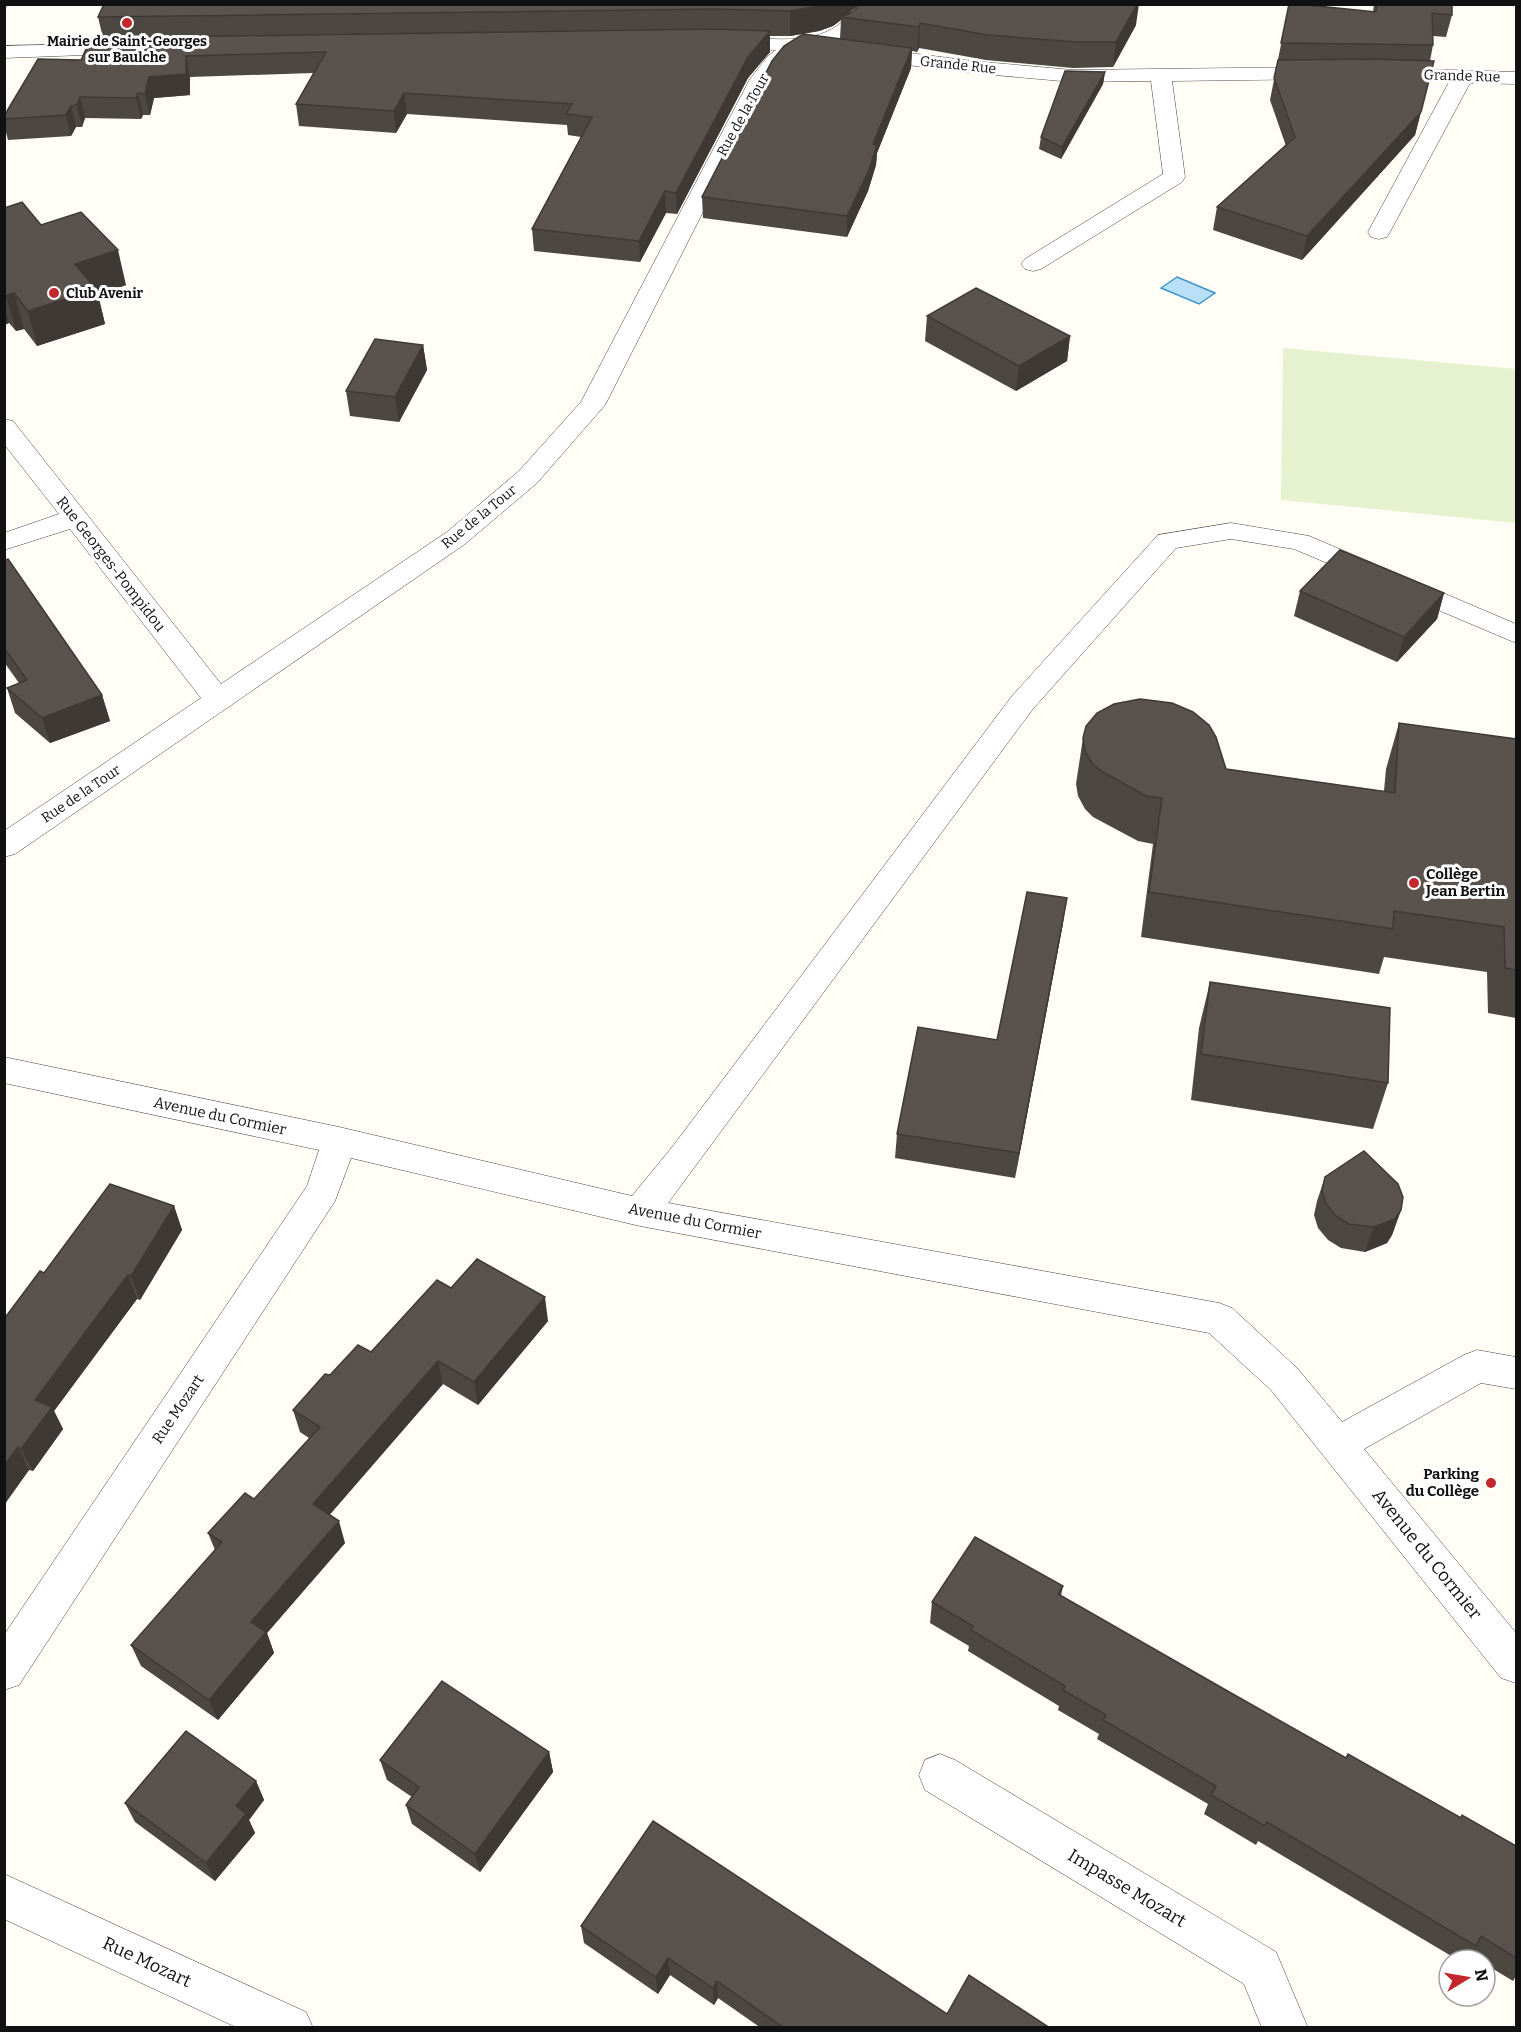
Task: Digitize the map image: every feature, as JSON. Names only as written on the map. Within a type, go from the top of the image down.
[{"type":"street","points":[[798,45],[822,40],[843,31],[876,4]]},
{"type":"street","name":"Grande Rue","points":[[701,42],[798,45],[972,67],[1073,76],[1335,73]]},
{"type":"street","name":"Rue de la Tour","points":[[4,846],[456,537],[528,477],[592,405],[760,79],[775,60],[798,45]]},
{"type":"street","points":[[4,52],[152,49]]},
{"type":"street","name":"Grande Rue","points":[[1369,73],[1516,78]]},
{"type":"street","points":[[1033,264],[1174,177],[1161,75]]},
{"type":"street","points":[[1379,232],[1463,76]]},
{"type":"street","name":"Rue Georges-Pompidou","points":[[4,426],[219,701]]},
{"type":"street","points":[[4,542],[75,518]]},
{"type":"street","points":[[640,1212],[685,1156],[1022,703],[1167,541],[1231,531],[1300,542],[1516,634]]},
{"type":"street","name":"Avenue du Cormier","points":[[4,1070],[339,1141],[640,1212],[1219,1319],[1284,1379],[1516,1664]]},
{"type":"street","name":"Rue Mozart","points":[[4,1671],[323,1191],[339,1141]]},
{"type":"street","points":[[1338,1444],[1477,1366],[1516,1372]]},
{"type":"street","name":"Impasse Mozart","points":[[940,1774],[1260,1968],[1285,2028]]},
{"type":"street","name":"Rue Mozart","points":[[4,1896],[290,2028]]},
{"type":"green space","points":[[1283,348],[1516,369],[1516,523],[1281,500]]},
{"type":"water","points":[[1177,277],[1215,293],[1199,304],[1161,288]]},
{"type":"building","points":[[104,4],[824,4],[790,11],[713,9],[98,17]]},
{"type":"building","points":[[861,4],[1137,4],[1116,42],[1076,42],[988,35],[920,23],[919,27],[841,17],[852,12]]},
{"type":"building","points":[[1289,4],[1376,12],[1377,4],[1452,4],[1452,15],[1432,13],[1433,45],[1281,43]]},
{"type":"building","points":[[713,29],[770,31],[748,57],[676,193],[665,191],[639,241],[532,229],[592,117],[566,114],[572,104],[404,93],[394,111],[296,104],[326,52],[186,56],[186,74],[149,77],[145,94],[138,93],[136,98],[80,97],[77,105],[71,106],[66,115],[4,119],[38,59],[81,60],[91,38]]},
{"type":"building","points":[[803,34],[912,48],[873,144],[877,145],[869,170],[847,216],[702,197],[772,61],[784,46]]},
{"type":"building","points":[[1278,60],[1434,61],[1421,112],[1307,236],[1217,207],[1295,137],[1274,78]]},
{"type":"building","points":[[1065,71],[1105,72],[1062,147],[1041,137]]},
{"type":"building","points":[[22,202],[41,225],[81,212],[118,250],[75,264],[96,289],[28,311],[14,293],[6,296],[4,294],[4,208]]},
{"type":"building","points":[[976,288],[1070,336],[1019,366],[927,316]]},
{"type":"building","points":[[375,339],[423,345],[395,397],[346,391]]},
{"type":"building","points":[[1340,550],[1444,593],[1404,637],[1300,591]]},
{"type":"building","points":[[8,559],[102,695],[42,718],[7,688],[27,680],[4,648],[4,560]]},
{"type":"building","points":[[1140,699],[1172,703],[1193,712],[1209,725],[1216,737],[1226,769],[1395,793],[1399,723],[1516,739],[1516,970],[1505,968],[1504,927],[1394,911],[1393,929],[1149,892],[1162,798],[1146,796],[1101,771],[1092,763],[1085,751],[1083,738],[1086,726],[1097,713],[1114,704]]},
{"type":"building","points":[[1027,892],[1067,898],[1019,1153],[897,1134],[918,1027],[997,1040]]},
{"type":"building","points":[[1210,982],[1390,1008],[1388,1083],[1201,1054]]},
{"type":"building","points":[[1364,1151],[1398,1184],[1403,1197],[1401,1210],[1395,1219],[1374,1227],[1349,1224],[1336,1216],[1326,1204],[1322,1191],[1325,1177]]},
{"type":"building","points":[[110,1184],[174,1206],[131,1276],[128,1275],[35,1400],[52,1407],[21,1449],[18,1447],[4,1466],[4,1319],[40,1271],[44,1273]]},
{"type":"building","points":[[477,1259],[545,1297],[474,1382],[438,1361],[313,1504],[339,1521],[251,1622],[266,1632],[209,1700],[131,1645],[222,1542],[208,1533],[245,1493],[254,1499],[320,1427],[293,1410],[325,1374],[330,1375],[358,1345],[371,1352],[437,1280],[451,1288]]},
{"type":"building","points":[[975,1537],[1063,1586],[1058,1594],[1231,1693],[1346,1758],[1348,1754],[1461,1818],[1462,1815],[1516,1846],[1516,1958],[1481,1936],[1476,1946],[1267,1822],[1265,1826],[1211,1795],[1216,1786],[1103,1720],[1106,1715],[1063,1690],[1065,1686],[971,1630],[973,1626],[932,1602]]},
{"type":"building","points":[[442,1681],[549,1752],[475,1854],[406,1805],[419,1787],[380,1760]]},
{"type":"building","points":[[186,1731],[256,1781],[236,1806],[246,1814],[206,1863],[125,1803]]},
{"type":"building","points":[[653,1821],[947,2014],[969,1975],[1050,2028],[784,2028],[717,1981],[713,1988],[668,1958],[656,1977],[581,1926]]},
{"type":"place","name":"Mairie de Saint-Georges sur Baulche","points":[[127,23]]},
{"type":"place","name":"Club Avenir","points":[[54,293]]},
{"type":"place","name":"Collège Jean Bertin","points":[[1414,883]]},
{"type":"place","name":"Parking du Collège","points":[[1491,1483]]}]
